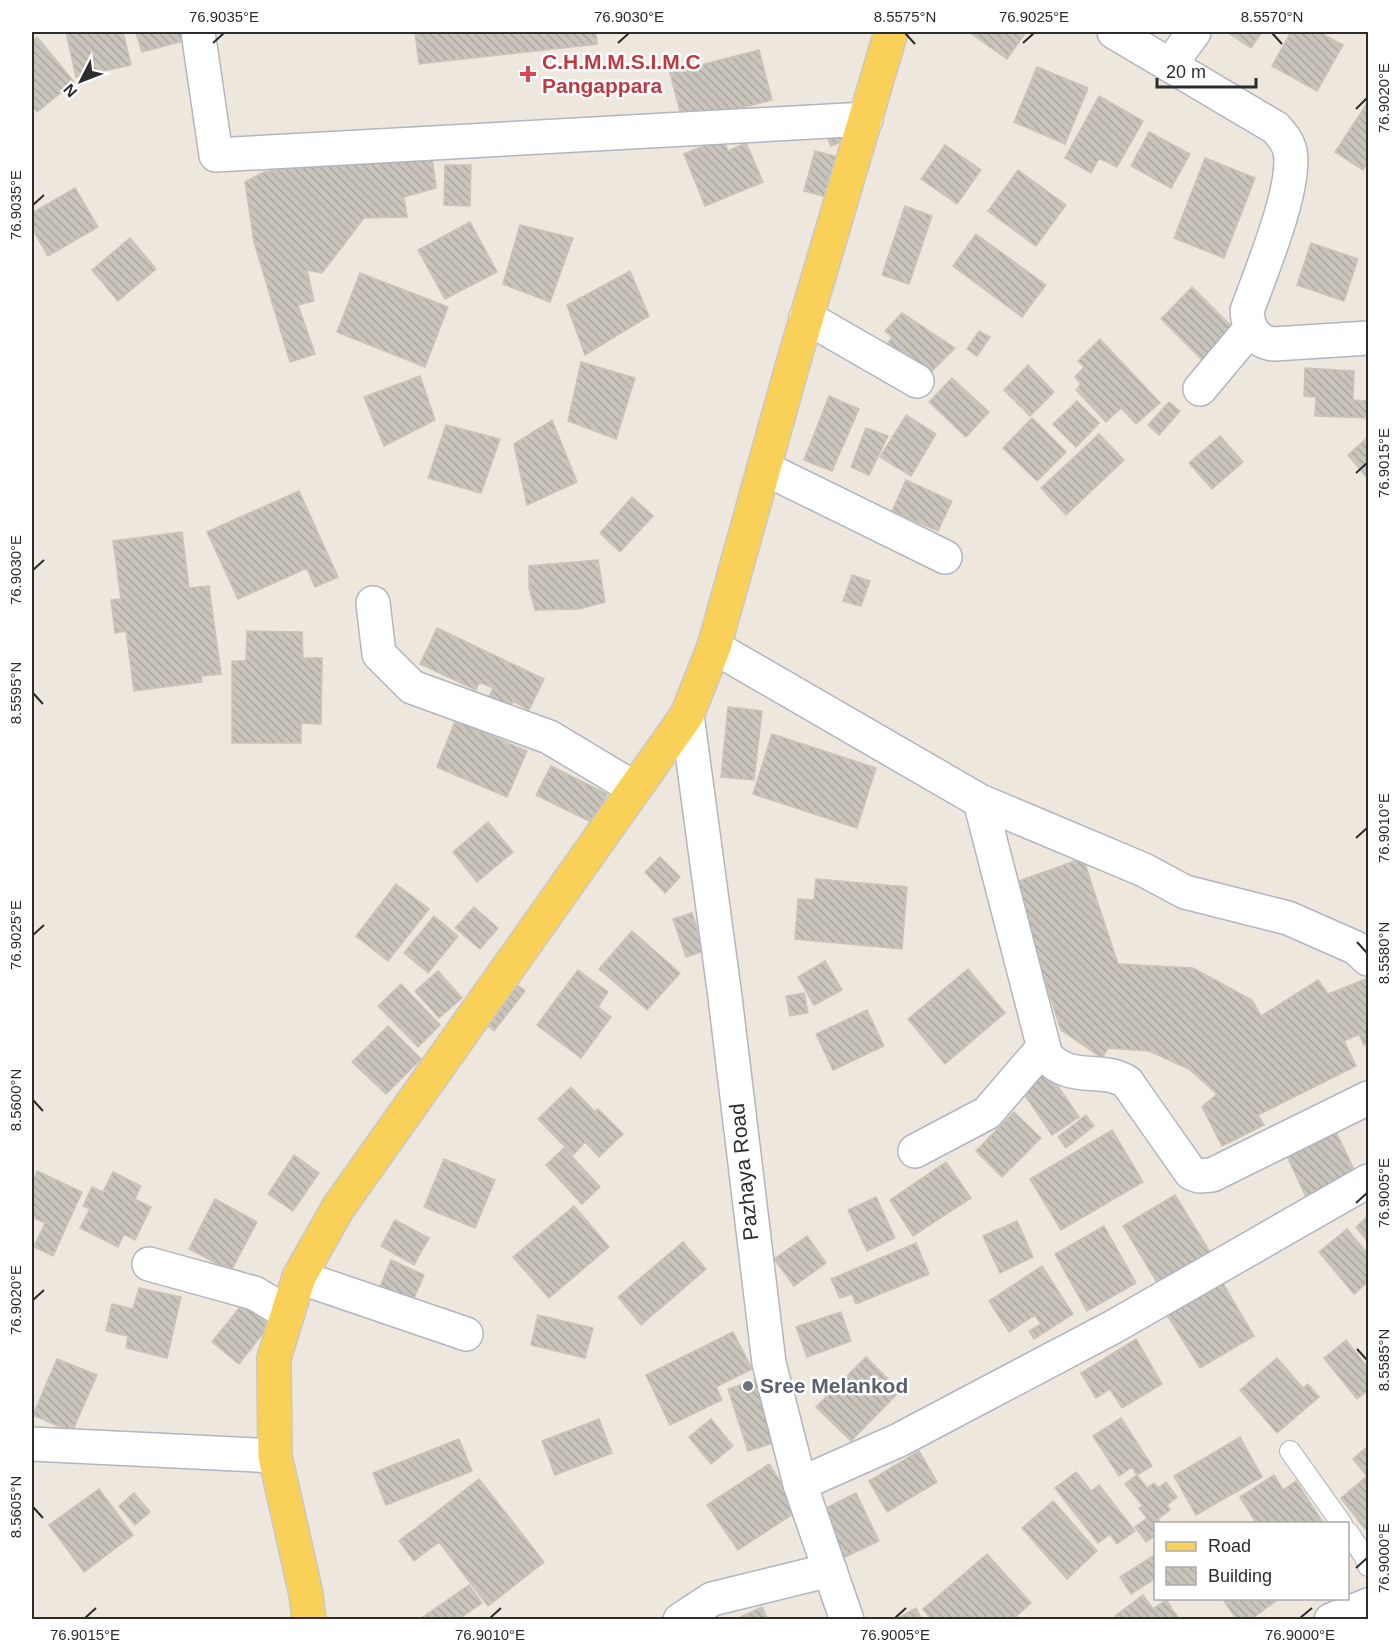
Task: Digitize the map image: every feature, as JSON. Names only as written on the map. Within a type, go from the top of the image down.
[{"type":"main road","points":[[309,1620],[306,1594],[275,1456],[274,1358],[299,1277],[338,1208],[687,715],[714,647],[806,317],[891,32]]},
{"type":"street","points":[[198,32],[216,155],[866,119]]},
{"type":"street","points":[[1114,32],[1276,128],[1288,144],[1291,164],[1280,220],[1246,311],[1251,328],[1260,340],[1274,344],[1368,338]]},
{"type":"street","points":[[1170,65],[1194,32]]},
{"type":"street","points":[[806,317],[917,381]]},
{"type":"street","points":[[1200,389],[1251,328]]},
{"type":"street","points":[[764,468],[945,558]]},
{"type":"street","points":[[373,603],[379,654],[412,687],[549,737],[634,788]]},
{"type":"street","points":[[714,647],[980,801],[1144,870],[1185,892],[1288,918],[1356,948],[1368,959]]},
{"type":"street","name":"Pazhaya Road","points":[[687,715],[725,997],[769,1363],[800,1484],[847,1620]]},
{"type":"street","points":[[980,801],[1042,1049],[1053,1064],[1066,1072],[1116,1076],[1127,1082],[1188,1170],[1199,1176],[1212,1175],[1368,1098]]},
{"type":"street","points":[[915,1151],[987,1113],[1042,1049]]},
{"type":"street","points":[[800,1484],[899,1440],[1113,1327],[1368,1181]]},
{"type":"street","points":[[148,1264],[254,1293],[288,1313]]},
{"type":"street","points":[[299,1277],[466,1334]]},
{"type":"street","points":[[32,1444],[275,1456]]},
{"type":"street","points":[[680,1620],[712,1599],[830,1570]]},
{"type":"street","points":[[1331,1620],[1368,1605]]},
{"type":"lane","points":[[1290,1451],[1341,1522]]},
{"type":"lane","points":[[1349,1535],[1365,1557],[1368,1566]]},
{"type":"building","points":[[66,32],[123,32],[131,65],[76,77]]},
{"type":"building","points":[[136,32],[184,32],[187,40],[142,52]]},
{"type":"building","points":[[415,32],[596,32],[597,44],[419,64]]},
{"type":"building","points":[[969,32],[1026,32],[1007,59]]},
{"type":"building","points":[[1227,32],[1262,32],[1251,48]]},
{"type":"building","points":[[1291,32],[1319,32],[1343,45],[1317,91],[1272,66]]},
{"type":"building","points":[[37,37],[74,82],[37,112],[32,105],[32,42]]},
{"type":"building","points":[[759,50],[772,100],[683,123],[670,73]]},
{"type":"building","points":[[1037,67],[1088,88],[1065,144],[1014,122]]},
{"type":"building","points":[[1099,96],[1143,121],[1117,167],[1099,158],[1091,173],[1065,158]]},
{"type":"building","points":[[1368,102],[1368,162],[1363,170],[1335,152]]},
{"type":"building","points":[[822,125],[849,139],[831,146]]},
{"type":"building","points":[[1149,132],[1190,154],[1171,188],[1131,166]]},
{"type":"building","points":[[723,138],[728,151],[746,143],[763,182],[705,206],[684,154]]},
{"type":"building","points":[[945,145],[981,170],[957,204],[921,179]]},
{"type":"building","points":[[431,149],[436,188],[404,197],[407,217],[364,218],[322,273],[307,270],[314,301],[298,305],[315,354],[290,362],[254,242],[245,182],[264,172]]},
{"type":"building","points":[[815,151],[846,159],[835,199],[804,191]]},
{"type":"building","points":[[1205,158],[1255,178],[1224,258],[1174,238]]},
{"type":"building","points":[[445,165],[471,165],[470,206],[444,205]]},
{"type":"building","points":[[1018,170],[1066,205],[1036,246],[988,211]]},
{"type":"building","points":[[75,188],[98,227],[48,256],[32,228],[32,213]]},
{"type":"building","points":[[905,206],[932,216],[909,284],[882,275]]},
{"type":"building","points":[[470,222],[497,272],[445,299],[418,250]]},
{"type":"building","points":[[520,225],[573,238],[550,302],[503,284]]},
{"type":"building","points":[[976,234],[1046,285],[1022,317],[953,266]]},
{"type":"building","points":[[130,238],[156,269],[118,301],[92,270]]},
{"type":"building","points":[[1311,243],[1358,259],[1344,301],[1297,285]]},
{"type":"building","points":[[630,271],[649,316],[585,355],[567,305]]},
{"type":"building","points":[[360,273],[448,307],[425,367],[337,332]]},
{"type":"building","points":[[1192,287],[1242,337],[1210,368],[1161,319]]},
{"type":"building","points":[[902,313],[955,348],[925,378],[882,352],[892,337],[885,331]]},
{"type":"building","points":[[979,331],[990,337],[977,356],[967,349]]},
{"type":"building","points":[[1100,339],[1160,403],[1136,424],[1121,408],[1106,422],[1076,390],[1081,384],[1075,377],[1084,367],[1078,361]]},
{"type":"building","points":[[581,362],[635,378],[616,439],[568,421]]},
{"type":"building","points":[[1028,365],[1054,392],[1030,416],[1004,390]]},
{"type":"building","points":[[1305,368],[1354,371],[1353,400],[1368,401],[1368,418],[1315,416],[1316,397],[1304,396]]},
{"type":"building","points":[[420,376],[435,420],[384,446],[364,397]]},
{"type":"building","points":[[952,378],[989,412],[966,437],[929,402]]},
{"type":"building","points":[[829,396],[859,409],[832,471],[804,460]]},
{"type":"building","points":[[1077,401],[1099,423],[1076,447],[1053,424]]},
{"type":"building","points":[[1169,402],[1180,411],[1159,435],[1148,425]]},
{"type":"building","points":[[906,415],[936,434],[911,476],[880,457]]},
{"type":"building","points":[[1032,418],[1066,452],[1037,481],[1003,448]]},
{"type":"building","points":[[552,420],[577,482],[527,505],[514,444]]},
{"type":"building","points":[[446,425],[500,439],[481,493],[428,478]]},
{"type":"building","points":[[866,428],[888,436],[869,475],[851,467]]},
{"type":"building","points":[[1099,434],[1124,460],[1066,515],[1041,488]]},
{"type":"building","points":[[1220,436],[1243,462],[1212,489],[1189,463]]},
{"type":"building","points":[[1368,437],[1368,479],[1348,455]]},
{"type":"building","points":[[906,480],[952,501],[938,531],[892,511]]},
{"type":"building","points":[[299,491],[338,577],[315,587],[307,568],[238,599],[207,532]]},
{"type":"building","points":[[632,497],[653,516],[620,552],[600,533]]},
{"type":"building","points":[[182,532],[189,588],[209,586],[221,674],[201,676],[202,682],[134,691],[126,631],[115,633],[111,600],[121,599],[113,541]]},
{"type":"building","points":[[598,560],[605,602],[580,609],[535,610],[529,588],[529,566]]},
{"type":"building","points":[[852,575],[870,581],[861,606],[843,601]]},
{"type":"building","points":[[437,628],[544,679],[529,710],[513,701],[510,708],[489,697],[493,688],[479,682],[476,690],[420,664]]},
{"type":"building","points":[[247,631],[302,632],[303,658],[322,658],[321,724],[301,723],[301,743],[232,743],[232,661],[246,661]]},
{"type":"building","points":[[728,707],[762,711],[754,780],[721,777]]},
{"type":"building","points":[[455,721],[527,751],[507,797],[437,767]]},
{"type":"building","points":[[772,734],[876,768],[857,828],[753,794]]},
{"type":"building","points":[[551,766],[607,794],[593,823],[536,795]]},
{"type":"building","points":[[488,822],[513,852],[477,882],[453,852]]},
{"type":"building","points":[[660,857],[680,877],[665,893],[645,872]]},
{"type":"building","points":[[1083,858],[1118,964],[1193,968],[1252,1000],[1261,1016],[1318,980],[1328,994],[1368,978],[1368,1042],[1364,1045],[1359,1034],[1344,1041],[1356,1066],[1258,1115],[1264,1125],[1222,1146],[1202,1107],[1217,1094],[1189,1069],[1149,1051],[1108,1048],[1102,1058],[1061,1030],[1013,883]]},
{"type":"building","points":[[816,879],[907,887],[902,949],[795,939],[798,899],[814,900]]},
{"type":"building","points":[[396,884],[429,909],[388,961],[356,936]]},
{"type":"building","points":[[474,907],[498,928],[480,949],[455,928]]},
{"type":"building","points":[[692,913],[704,951],[686,957],[673,919]]},
{"type":"building","points":[[434,916],[458,936],[428,973],[404,953]]},
{"type":"building","points":[[632,931],[680,973],[647,1010],[599,969]]},
{"type":"building","points":[[825,961],[842,990],[814,1005],[798,977]]},
{"type":"building","points":[[968,969],[1005,1013],[945,1064],[908,1019]]},
{"type":"building","points":[[578,970],[608,992],[598,1007],[611,1017],[581,1058],[537,1025]]},
{"type":"building","points":[[438,971],[462,998],[439,1018],[415,991]]},
{"type":"building","points":[[401,984],[440,1025],[418,1047],[378,1006]]},
{"type":"building","points":[[516,984],[525,991],[494,1031],[485,1023]]},
{"type":"building","points":[[804,993],[808,1013],[790,1016],[786,996]]},
{"type":"building","points":[[867,1010],[884,1046],[833,1070],[816,1034]]},
{"type":"building","points":[[388,1026],[421,1059],[386,1094],[352,1062]]},
{"type":"building","points":[[1045,1067],[1079,1117],[1052,1135],[1018,1085]]},
{"type":"building","points":[[571,1087],[595,1112],[598,1109],[623,1134],[599,1157],[585,1142],[573,1155],[538,1119]]},
{"type":"building","points":[[1014,1112],[1041,1138],[1002,1177],[976,1151]]},
{"type":"building","points":[[1086,1115],[1094,1126],[1066,1148],[1058,1137]]},
{"type":"building","points":[[1112,1130],[1143,1182],[1061,1230],[1030,1179]]},
{"type":"building","points":[[1336,1132],[1357,1176],[1307,1199],[1286,1154]]},
{"type":"building","points":[[564,1148],[600,1187],[582,1204],[546,1165]]},
{"type":"building","points":[[294,1155],[319,1173],[293,1211],[268,1194]]},
{"type":"building","points":[[444,1159],[495,1180],[475,1228],[424,1207]]},
{"type":"building","points":[[946,1162],[971,1198],[913,1236],[890,1200]]},
{"type":"building","points":[[37,1171],[82,1192],[53,1256],[34,1247],[45,1223],[32,1217],[32,1184]]},
{"type":"building","points":[[113,1172],[141,1186],[135,1199],[151,1207],[135,1240],[124,1234],[118,1247],[80,1228],[90,1209],[83,1206],[92,1187],[103,1192]]},
{"type":"building","points":[[1175,1195],[1210,1252],[1158,1284],[1123,1226]]},
{"type":"building","points":[[876,1197],[895,1238],[867,1251],[848,1210]]},
{"type":"building","points":[[215,1199],[257,1222],[231,1271],[189,1249]]},
{"type":"building","points":[[574,1206],[609,1247],[549,1298],[513,1257]]},
{"type":"building","points":[[1368,1216],[1368,1242],[1356,1227]]},
{"type":"building","points":[[395,1220],[429,1238],[414,1265],[381,1246]]},
{"type":"building","points":[[1017,1221],[1033,1257],[1000,1273],[983,1236]]},
{"type":"building","points":[[1104,1226],[1136,1283],[1087,1311],[1055,1254]]},
{"type":"building","points":[[1347,1229],[1368,1254],[1368,1282],[1354,1294],[1319,1252]]},
{"type":"building","points":[[807,1236],[826,1263],[794,1286],[774,1259]]},
{"type":"building","points":[[683,1242],[706,1269],[641,1325],[618,1297]]},
{"type":"building","points":[[916,1243],[929,1274],[856,1304],[852,1294],[840,1298],[831,1279]]},
{"type":"building","points":[[391,1260],[424,1275],[412,1303],[379,1289]]},
{"type":"building","points":[[1042,1266],[1073,1314],[1034,1339],[1029,1331],[1041,1324],[1035,1315],[1009,1332],[989,1301]]},
{"type":"building","points":[[1222,1282],[1254,1336],[1200,1368],[1167,1315]]},
{"type":"building","points":[[139,1288],[181,1297],[167,1358],[126,1348],[128,1336],[106,1331],[112,1304],[133,1309]]},
{"type":"building","points":[[244,1302],[271,1323],[239,1364],[212,1342]]},
{"type":"building","points":[[841,1312],[851,1341],[807,1357],[796,1327]]},
{"type":"building","points":[[538,1315],[593,1328],[585,1358],[531,1345]]},
{"type":"building","points":[[733,1332],[752,1369],[716,1387],[722,1400],[670,1425],[646,1375]]},
{"type":"building","points":[[1136,1339],[1162,1384],[1122,1408],[1110,1389],[1096,1398],[1081,1373]]},
{"type":"building","points":[[1346,1340],[1368,1368],[1368,1390],[1357,1399],[1324,1358]]},
{"type":"building","points":[[866,1357],[900,1391],[851,1441],[816,1407]]},
{"type":"building","points":[[1277,1358],[1303,1388],[1308,1384],[1319,1397],[1277,1433],[1240,1390]]},
{"type":"building","points":[[57,1359],[97,1375],[72,1432],[33,1415]]},
{"type":"building","points":[[756,1380],[776,1442],[748,1451],[728,1389]]},
{"type":"building","points":[[1121,1418],[1152,1466],[1137,1475],[1132,1467],[1119,1476],[1093,1436]]},
{"type":"building","points":[[599,1419],[612,1453],[555,1475],[542,1441]]},
{"type":"building","points":[[711,1419],[733,1446],[711,1464],[689,1437]]},
{"type":"building","points":[[1240,1437],[1262,1477],[1196,1515],[1174,1476]]},
{"type":"building","points":[[459,1439],[472,1471],[386,1505],[373,1473]]},
{"type":"building","points":[[1368,1446],[1368,1526],[1365,1529],[1341,1498],[1367,1476],[1353,1459]]},
{"type":"building","points":[[919,1451],[937,1482],[887,1512],[869,1481]]},
{"type":"building","points":[[769,1464],[799,1510],[738,1550],[707,1505]]},
{"type":"building","points":[[1076,1472],[1091,1491],[1099,1485],[1135,1531],[1117,1544],[1110,1534],[1098,1543],[1055,1488]]},
{"type":"building","points":[[1137,1475],[1147,1488],[1154,1483],[1158,1488],[1166,1482],[1177,1497],[1167,1505],[1170,1510],[1158,1519],[1160,1522],[1154,1522],[1154,1536],[1146,1542],[1135,1527],[1147,1518],[1139,1508],[1143,1506],[1125,1484]]},
{"type":"building","points":[[1274,1475],[1283,1490],[1296,1481],[1323,1522],[1256,1522],[1240,1497]]},
{"type":"building","points":[[479,1479],[544,1562],[488,1606],[439,1542],[414,1561],[399,1541]]},
{"type":"building","points":[[99,1489],[133,1535],[84,1572],[49,1525]]},
{"type":"building","points":[[134,1493],[150,1512],[135,1525],[119,1506]]},
{"type":"building","points":[[856,1493],[879,1541],[841,1559],[818,1512]]},
{"type":"building","points":[[1053,1501],[1097,1551],[1067,1579],[1022,1528]]},
{"type":"building","points":[[987,1554],[1031,1603],[1012,1620],[932,1620],[923,1609]]},
{"type":"building","points":[[1154,1555],[1154,1579],[1131,1594],[1120,1577]]},
{"type":"building","points":[[469,1585],[482,1603],[457,1620],[425,1620],[423,1617]]},
{"type":"building","points":[[1143,1595],[1153,1609],[1166,1600],[1180,1620],[1117,1620],[1115,1616]]},
{"type":"building","points":[[1223,1600],[1277,1600],[1250,1620],[1237,1620]]},
{"type":"building","points":[[762,1607],[768,1620],[734,1620]]},
{"type":"building","points":[[916,1608],[922,1620],[895,1620]]},
{"type":"place","name":"C.H.M.M.S.I.M.C Pangappara","points":[[528,74]]},
{"type":"place","name":"Sree Melankod","points":[[748,1386]]}]
